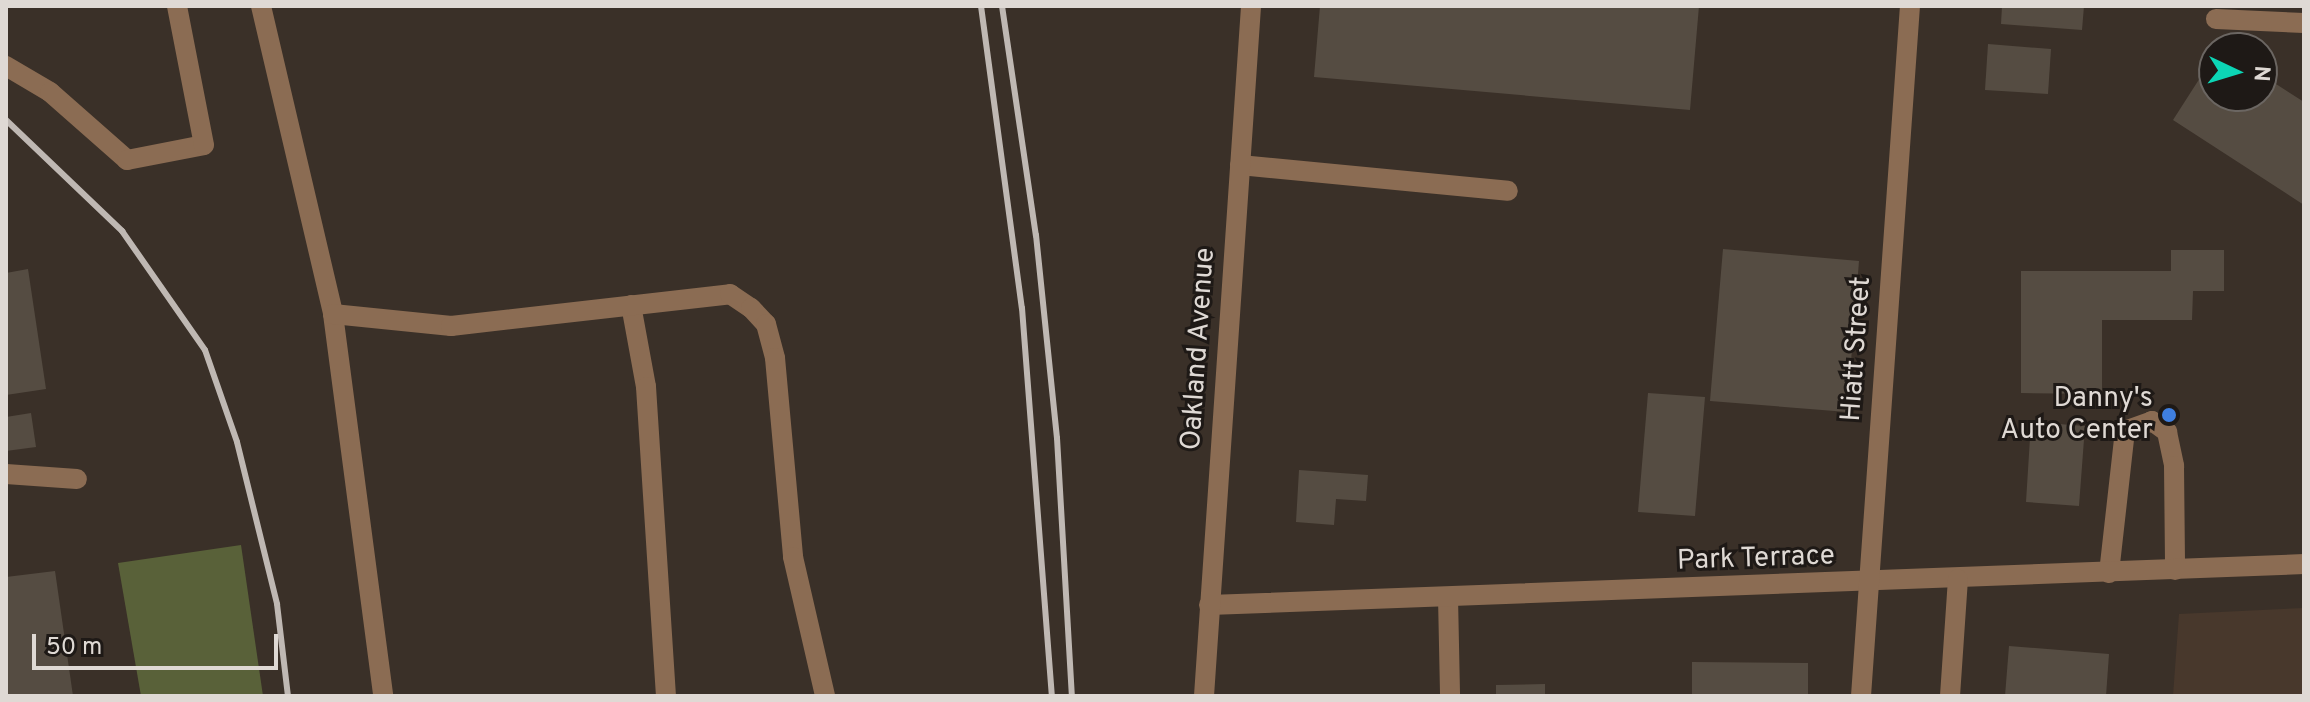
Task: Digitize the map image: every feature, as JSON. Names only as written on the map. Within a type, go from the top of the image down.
[{"type":"street","points":[[6,66],[50,92],[127,160],[204,145],[177,6]]},
{"type":"street","points":[[261,6],[333,314],[383,696]]},
{"type":"street","name":"Oakland Avenue","points":[[1204,696],[1251,6]]},
{"type":"street","name":"Hiatt Street","points":[[1861,696],[1910,6]]},
{"type":"street","points":[[2216,19],[2304,23]]},
{"type":"street","points":[[1240,165],[1508,191]]},
{"type":"street","points":[[333,314],[451,326],[730,294],[766,324],[775,358],[793,557],[825,696]]},
{"type":"street","points":[[631,305],[646,387],[666,696]]},
{"type":"street","points":[[2109,573],[2125,431],[2152,421],[2167,432],[2174,466],[2175,570]]},
{"type":"street","points":[[6,474],[77,479]]},
{"type":"street","name":"Park Terrace","points":[[1209,605],[1867,584],[2304,564]]},
{"type":"street","points":[[1950,696],[1958,579]]},
{"type":"street","points":[[1448,597],[1450,696]]},
{"type":"shaded area","points":[[2304,608],[2304,696],[2173,696],[2179,614]]},
{"type":"green space","points":[[241,545],[263,696],[141,696],[118,563]]},
{"type":"building","points":[[1320,6],[1699,6],[1690,110],[1314,77]]},
{"type":"building","points":[[2002,6],[2084,6],[2082,30],[2001,24]]},
{"type":"building","points":[[1988,44],[2051,49],[2048,94],[1985,90]]},
{"type":"building","points":[[2198,81],[2198,112],[2278,112],[2278,85],[2304,102],[2304,205],[2173,120]]},
{"type":"building","points":[[1723,249],[1859,261],[1847,412],[1710,401]]},
{"type":"building","points":[[2171,250],[2224,250],[2224,291],[2193,291],[2192,320],[2102,320],[2102,394],[2021,393],[2021,271],[2171,271]]},
{"type":"building","points":[[28,269],[46,389],[6,395],[6,273]]},
{"type":"building","points":[[1648,393],[1705,397],[1695,516],[1638,512]]},
{"type":"building","points":[[31,413],[36,447],[6,451],[6,417]]},
{"type":"building","points":[[2031,422],[2085,426],[2079,506],[2026,502]]},
{"type":"building","points":[[1299,470],[1368,475],[1366,501],[1336,499],[1334,525],[1296,522]]},
{"type":"building","points":[[55,571],[73,696],[6,696],[6,577]]},
{"type":"building","points":[[2009,646],[2109,654],[2106,696],[2005,696]]},
{"type":"building","points":[[1692,662],[1808,663],[1808,696],[1692,696]]},
{"type":"building","points":[[1545,684],[1545,696],[1496,696],[1496,685]]},
{"type":"railway","points":[[981,6],[1022,308],[1052,696]]},
{"type":"railway","points":[[1002,6],[1036,235],[1057,438],[1072,696]]},
{"type":"railway","points":[[6,120],[122,231],[205,350],[237,442],[277,604],[288,696]]},
{"type":"place","name":"Danny's Auto Center","points":[[2169,415]]}]
